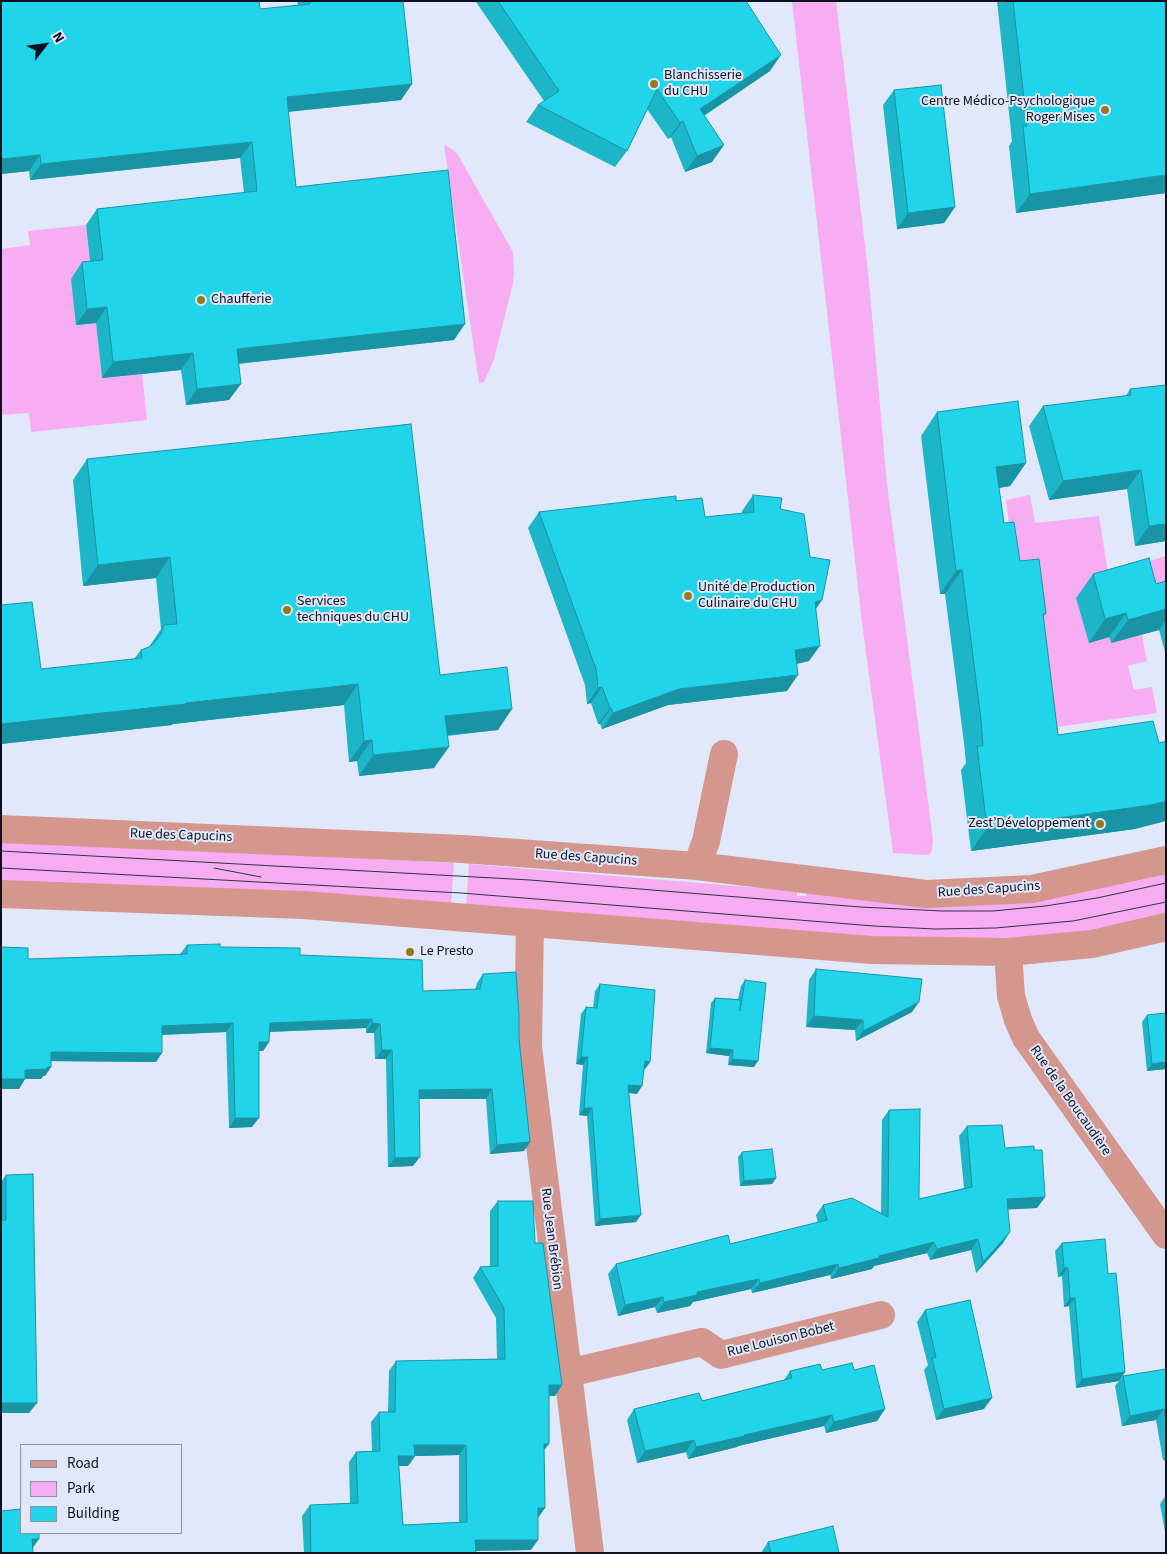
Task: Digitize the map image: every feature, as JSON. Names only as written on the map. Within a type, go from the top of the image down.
[{"type":"street","points":[[697,866],[706,841],[724,754]]},
{"type":"street","name":"Rue des Capucins","points":[[1,829],[414,846],[697,866],[926,894],[1032,889],[1166,860]]},
{"type":"street","points":[[1,894],[304,906],[872,950],[1008,952],[1092,944],[1166,927]]},
{"type":"street","name":"Rue Jean Brébion","points":[[530,923],[528,1047],[590,1553]]},
{"type":"street","name":"Rue de la Boucaudière","points":[[1008,952],[1011,996],[1026,1038],[1166,1235]]},
{"type":"street","name":"Rue Louison Bobet","points":[[568,1373],[702,1342],[721,1355],[881,1315]]},
{"type":"green space","points":[[792,1],[836,1],[868,271],[887,484],[933,840],[932,850],[929,855],[893,853],[862,623]]},
{"type":"green space","points":[[444,145],[458,155],[513,252],[513,283],[494,359],[484,382],[479,383]]},
{"type":"green space","points":[[86,225],[91,277],[76,325],[96,323],[102,378],[142,374],[147,420],[31,432],[29,413],[1,415],[1,249],[30,245],[28,231]]},
{"type":"green space","points":[[1030,495],[1035,523],[1099,516],[1108,573],[1166,556],[1166,600],[1109,637],[1111,643],[1142,635],[1147,661],[1128,666],[1134,690],[1152,687],[1157,713],[1049,728],[1015,571],[1006,500]]},
{"type":"green space","points":[[1,840],[454,863],[451,905],[1,881]]},
{"type":"green space","points":[[469,864],[797,891],[797,896],[806,896],[806,892],[1166,872],[1166,914],[1065,935],[946,943],[466,906]]},
{"type":"building","points":[[1,1],[259,1],[260,9],[310,4],[310,1],[403,1],[412,84],[287,97],[296,187],[448,170],[465,324],[237,349],[241,384],[216,387],[197,389],[193,353],[113,362],[107,307],[87,309],[82,262],[103,260],[97,209],[257,191],[252,142],[41,164],[40,155],[1,159]]},
{"type":"building","name":"Blanchisserie du CHU","points":[[498,1],[746,1],[781,55],[700,109],[724,145],[697,156],[683,121],[680,123],[657,89],[627,151],[538,105],[559,91]]},
{"type":"building","name":"Centre Médico-Psychologique Roger Mises","points":[[1013,1],[1166,1],[1166,175],[1030,194],[1023,126],[1027,126]]},
{"type":"building","points":[[941,85],[955,207],[908,213],[894,90]]},
{"type":"building","points":[[1166,385],[1166,524],[1149,526],[1141,470],[1063,481],[1043,406],[1131,395],[1130,389]]},
{"type":"building","points":[[1018,401],[1026,463],[996,467],[1004,523],[1014,522],[1020,561],[1039,559],[1046,613],[1043,614],[1058,735],[1153,721],[1159,743],[1166,741],[1166,801],[1151,805],[987,828],[977,746],[983,746],[981,720],[962,570],[956,571],[937,412]]},
{"type":"building","name":"Services techniques du CHU","points":[[411,424],[440,675],[507,667],[512,709],[445,716],[449,747],[373,755],[372,740],[364,741],[358,684],[1,724],[1,605],[32,602],[41,669],[142,658],[141,650],[149,647],[156,641],[164,625],[177,624],[170,557],[98,565],[87,459]]},
{"type":"building","name":"Unité de Production Culinaire du CHU","points":[[753,495],[782,498],[780,509],[804,514],[810,557],[830,560],[822,600],[815,602],[820,646],[795,650],[798,675],[679,689],[613,713],[602,687],[598,688],[596,669],[539,512],[676,496],[676,501],[702,498],[705,517],[754,512]]},
{"type":"building","points":[[1149,558],[1156,584],[1166,581],[1166,609],[1128,620],[1126,613],[1105,619],[1093,574]]},
{"type":"building","points":[[220,944],[220,947],[300,948],[300,955],[422,960],[423,991],[480,989],[483,974],[516,972],[519,1039],[530,1142],[497,1145],[492,1089],[419,1090],[420,1157],[395,1158],[392,1050],[382,1050],[380,1024],[372,1023],[372,1019],[270,1023],[269,1042],[259,1042],[259,1118],[235,1118],[233,1023],[162,1026],[162,1053],[51,1052],[51,1067],[47,1067],[47,1069],[25,1070],[25,1079],[1,1079],[1,947],[28,948],[28,959],[187,954],[187,945]]},
{"type":"building","points":[[816,969],[922,979],[919,1002],[863,1031],[863,1020],[814,1016]]},
{"type":"building","points":[[745,980],[766,983],[758,1061],[732,1059],[733,1050],[710,1048],[715,998],[741,1000],[740,1011]]},
{"type":"building","points":[[600,984],[655,990],[650,1062],[645,1061],[642,1086],[628,1085],[641,1215],[600,1219],[592,1108],[584,1108],[588,1057],[581,1057],[586,1007],[597,1008]]},
{"type":"building","points":[[1166,1013],[1166,1062],[1152,1064],[1147,1015]]},
{"type":"building","points":[[920,1109],[919,1199],[972,1187],[967,1126],[1002,1125],[1005,1148],[1034,1146],[1034,1150],[1042,1150],[1045,1197],[1007,1199],[1010,1232],[983,1262],[978,1239],[937,1249],[934,1242],[839,1268],[838,1264],[760,1283],[759,1279],[697,1292],[697,1295],[664,1302],[663,1297],[625,1305],[616,1264],[728,1235],[730,1244],[827,1220],[823,1205],[852,1198],[888,1217],[889,1110]]},
{"type":"building","points":[[772,1149],[776,1178],[744,1181],[742,1152]]},
{"type":"building","points":[[33,1174],[37,1403],[1,1403],[1,1220],[6,1220],[6,1175]]},
{"type":"building","points":[[498,1201],[533,1201],[535,1243],[543,1243],[562,1385],[549,1385],[549,1444],[544,1444],[545,1508],[538,1508],[538,1540],[475,1540],[476,1553],[311,1553],[310,1505],[358,1503],[356,1452],[380,1451],[379,1412],[395,1412],[396,1361],[505,1359],[504,1308],[480,1267],[498,1266]],"holes":[[[414,1445],[466,1445],[467,1522],[403,1525],[398,1456],[415,1456]]]},
{"type":"building","points":[[1105,1239],[1108,1274],[1116,1273],[1125,1372],[1082,1379],[1075,1298],[1070,1298],[1068,1268],[1064,1268],[1062,1243]]},
{"type":"building","points":[[970,1300],[992,1398],[944,1409],[932,1358],[936,1357],[925,1310]]},
{"type":"building","points":[[852,1363],[854,1370],[874,1365],[885,1409],[834,1422],[832,1415],[696,1447],[694,1440],[645,1451],[634,1409],[699,1393],[702,1401],[792,1378],[790,1371],[820,1364],[822,1370]]},
{"type":"building","points":[[1166,1369],[1166,1421],[1164,1409],[1130,1416],[1123,1376]]},
{"type":"building","points":[[20,1509],[20,1534],[39,1534],[39,1539],[32,1539],[33,1553],[1,1553],[1,1511]]},
{"type":"building","points":[[833,1526],[839,1553],[771,1553],[768,1542]]},
{"type":"tram line","points":[[1,851],[530,880],[860,907],[942,911],[993,911],[1045,906],[1097,898],[1166,883]]},
{"type":"tram line","points":[[1,868],[461,893],[874,926],[935,929],[995,928],[1073,921],[1166,902]]},
{"type":"tram line","points":[[214,868],[261,877]]},
{"type":"place","name":"Blanchisserie du CHU","points":[[654,84]]},
{"type":"place","name":"Centre Médico-Psychologique Roger Mises","points":[[1105,110]]},
{"type":"place","name":"Chaufferie","points":[[201,300]]},
{"type":"place","name":"Unité de Production Culinaire du CHU","points":[[688,596]]},
{"type":"place","name":"Services techniques du CHU","points":[[287,610]]},
{"type":"place","name":"Zest’Développement","points":[[1100,824]]},
{"type":"place","name":"Le Presto","points":[[410,952]]}]
